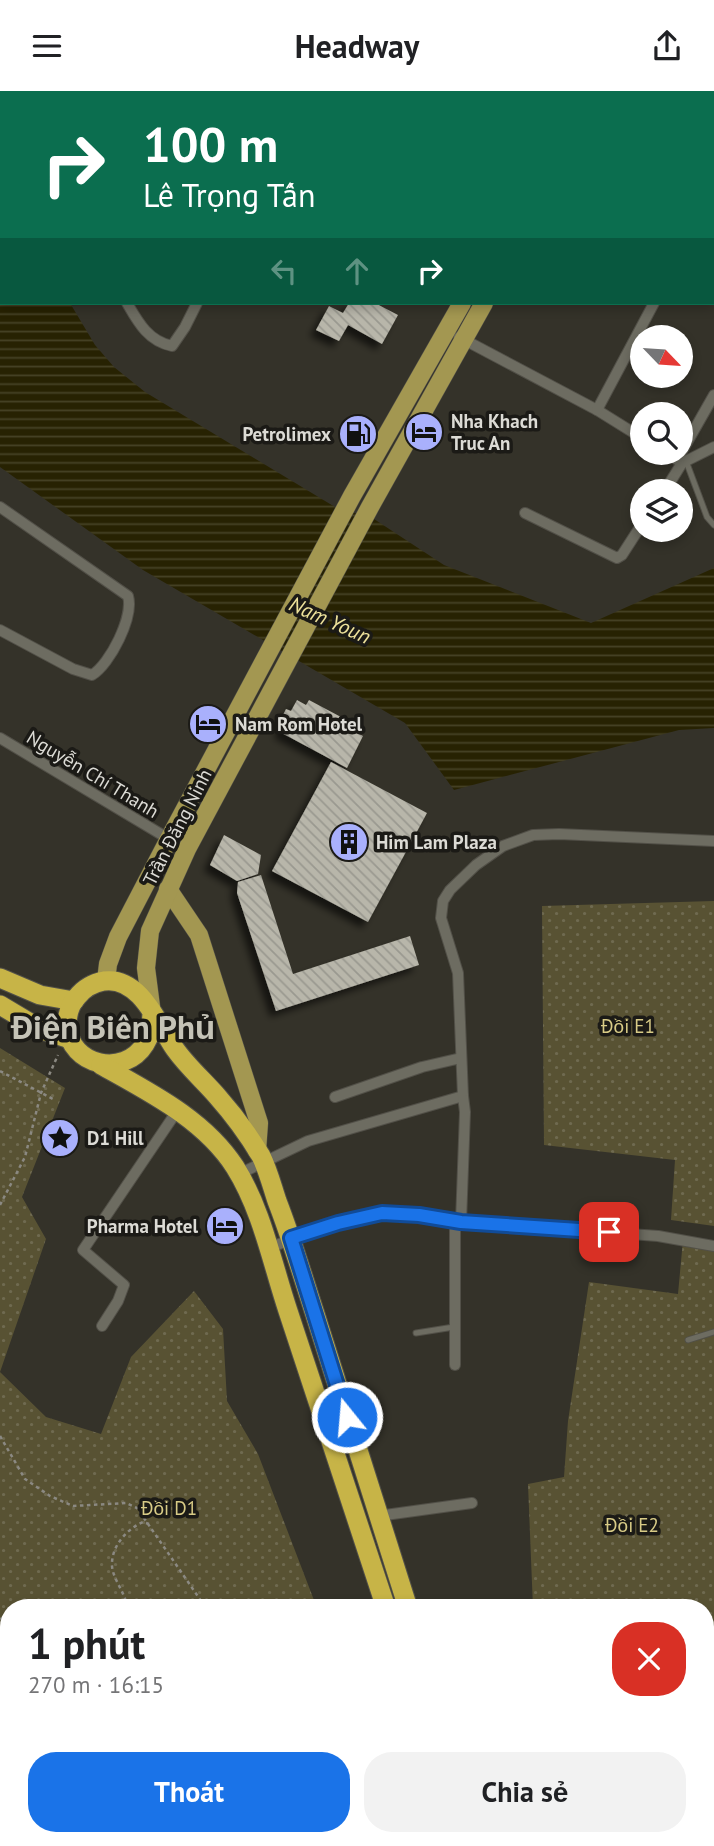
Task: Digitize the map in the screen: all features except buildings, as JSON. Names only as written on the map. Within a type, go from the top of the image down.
[{"type":"highway","points":[[0,978],[40,995],[74,1000]]},
{"type":"highway","points":[[383,1599],[255,1204],[239,1174],[204,1131],[153,1094],[78,1051],[70,1039],[67,1026],[68,1013],[82,990],[106,981],[118,981],[140,994],[178,1053],[219,1098],[260,1156],[291,1238],[405,1599]]},
{"type":"highway","points":[[0,1005],[42,1030],[70,1039]]},
{"type":"highway","points":[[100,1064],[114,1065],[127,1061],[138,1053],[151,1030],[152,1014]]},
{"type":"main road","points":[[447,331],[460,305]]},
{"type":"main road","points":[[464,340],[483,305]]},
{"type":"main road","name":"Trần Đăng Ninh","points":[[106,981],[108,964],[118,937],[169,839],[352,496],[447,331]]},
{"type":"main road","name":"Trần Đăng Ninh","points":[[152,1014],[146,968],[150,931],[187,849],[370,507],[464,340]]},
{"type":"main road","points":[[169,839],[187,849]]},
{"type":"main road","points":[[169,889],[199,935],[259,1123],[260,1156]]},
{"type":"street","points":[[128,305],[144,331],[172,346],[196,305]]},
{"type":"street","points":[[597,410],[653,305]]},
{"type":"street","points":[[447,331],[597,410],[630,431]]},
{"type":"street","points":[[693,435],[714,395]]},
{"type":"street","points":[[693,454],[714,447]]},
{"type":"street","points":[[0,507],[128,596],[130,611],[104,664],[92,675],[73,669],[0,630]]},
{"type":"street","points":[[525,513],[611,557],[622,555],[630,542]]},
{"type":"street","name":"Nguyễn Chí Thanh","points":[[0,738],[169,839]]},
{"type":"street","points":[[455,1365],[458,1221],[465,1112],[457,973],[441,918],[443,901],[450,890],[477,865],[503,846],[533,835],[714,841]]},
{"type":"street","points":[[335,1097],[422,1067],[461,1058]]},
{"type":"street","points":[[239,1174],[260,1156],[463,1096]]},
{"type":"street","points":[[102,1326],[118,1301],[124,1285],[83,1250],[177,1111]]},
{"type":"street","points":[[268,1248],[338,1223],[382,1213],[658,1236],[714,1246]]},
{"type":"street","points":[[379,1516],[472,1503]]},
{"type":"lane","points":[[684,465],[707,517],[714,525]]},
{"type":"lane","points":[[416,1333],[455,1327]]},
{"type":"lane","points":[[688,1341],[714,1332]]},
{"type":"path","points":[[0,1205],[25,1157],[41,1093],[58,1055]]},
{"type":"path","points":[[0,1071],[53,1099]]},
{"type":"path","points":[[0,1436],[25,1479],[50,1496],[73,1506],[125,1503],[138,1508],[200,1599]]},
{"type":"path","points":[[126,1599],[112,1567],[115,1549],[127,1531],[143,1522],[149,1525]]},
{"type":"green space","name":"Đồi E1","points":[[714,901],[714,1226],[671,1220],[675,1160],[544,1145],[542,906]]},
{"type":"green space","points":[[0,1048],[65,1088],[22,1197],[46,1239],[0,1372]]},
{"type":"green space","name":"Đồi E2","points":[[683,1240],[714,1246],[714,1599],[533,1599],[528,1484],[564,1477],[568,1421],[589,1282],[678,1294]]},
{"type":"green space","name":"Đồi D1","points":[[194,1291],[223,1329],[227,1401],[258,1454],[314,1599],[0,1599],[0,1372],[46,1417],[101,1434],[131,1357]]},
{"type":"water","name":"Nam Youn","points":[[0,305],[71,305],[95,345],[114,367],[145,392],[335,507],[374,519],[444,565],[591,623],[714,568],[714,728],[679,730],[454,790],[405,723],[143,570],[0,467]]},
{"type":"place","name":"Nha Khach Truc An","points":[[424,432]]},
{"type":"place","name":"Petrolimex","points":[[358,434]]},
{"type":"place","name":"Nam Rom Hotel","points":[[208,724]]},
{"type":"place","name":"Him Lam Plaza","points":[[349,842]]},
{"type":"place","name":"D1 Hill","points":[[60,1138]]},
{"type":"place","name":"Pharma Hotel","points":[[225,1226]]},
{"type":"district","name":"Điện Biên Phủ","points":[[113,1026]]},
{"type":"route","points":[[347,1417],[291,1238],[382,1213],[419,1215],[461,1222],[609,1232]]}]
